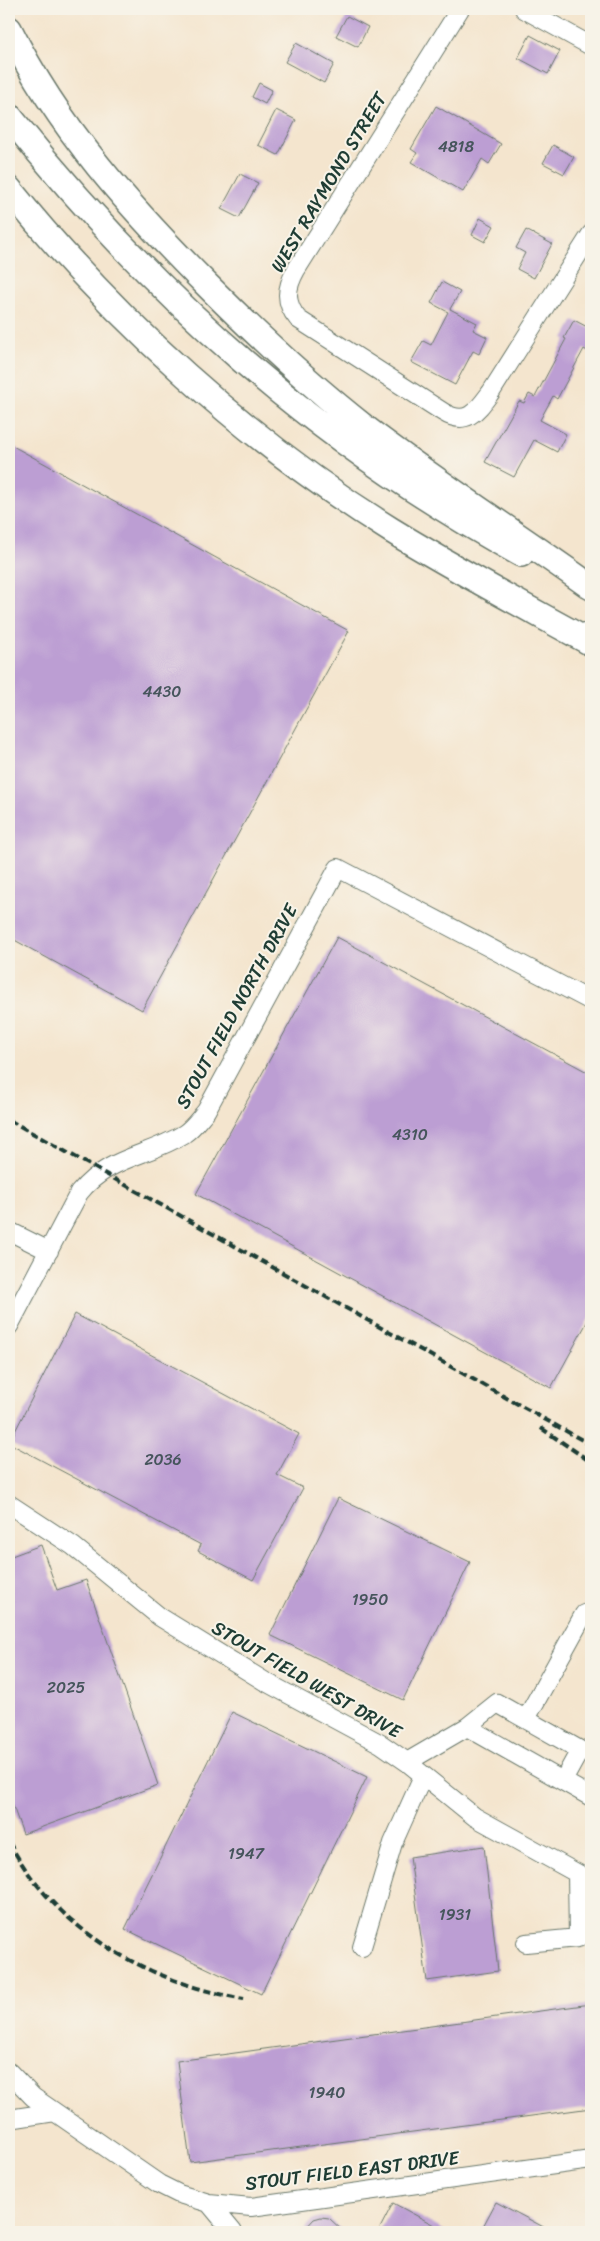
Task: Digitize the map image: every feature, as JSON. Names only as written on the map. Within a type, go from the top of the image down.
[{"type":"highway","points":[[9,30],[52,106],[85,151],[166,244],[236,315],[289,364],[362,426],[436,480],[496,519],[591,587]]},
{"type":"highway","points":[[9,116],[62,181],[128,254],[208,332],[268,383],[339,438],[421,495],[487,535],[591,592]]},
{"type":"highway","points":[[9,189],[94,285],[126,317],[188,375],[292,460],[390,529],[454,568],[591,643]]},
{"type":"street","name":"WEST RAYMOND STREET","points":[[460,9],[296,270],[287,290],[291,309],[298,319],[449,416],[466,417],[476,412],[491,392],[591,234]]},
{"type":"street","points":[[524,9],[591,46]]},
{"type":"street","name":"STOUT FIELD NORTH DRIVE","points":[[9,1326],[79,1193],[91,1178],[116,1164],[171,1141],[186,1132],[202,1117],[338,868],[591,1001]]},
{"type":"street","points":[[9,1231],[49,1251]]},
{"type":"street","name":"STOUT FIELD WEST DRIVE","points":[[9,1504],[73,1546],[160,1617],[241,1668],[367,1736],[407,1762],[475,1817],[584,1877]]},
{"type":"street","points":[[526,1719],[584,1614],[591,1612]]},
{"type":"street","points":[[407,1762],[467,1727],[497,1703],[580,1750],[563,1781]]},
{"type":"street","points":[[467,1727],[591,1797]]},
{"type":"street","points":[[362,1947],[393,1843],[423,1776]]},
{"type":"street","points":[[526,1943],[578,1938],[584,1877]]},
{"type":"street","name":"STOUT FIELD EAST DRIVE","points":[[9,2072],[28,2092],[54,2112],[158,2184],[179,2194],[210,2203],[251,2207],[591,2160]]},
{"type":"street","points":[[9,2119],[54,2112]]},
{"type":"street","points":[[210,2203],[233,2232]]},
{"type":"building","points":[[347,16],[368,27],[358,47],[336,36]]},
{"type":"building","points":[[530,35],[560,51],[548,74],[518,58]]},
{"type":"building","points":[[296,43],[334,64],[324,83],[285,62]]},
{"type":"building","points":[[259,83],[272,90],[265,104],[252,97]]},
{"type":"building","points":[[436,106],[501,144],[489,164],[482,159],[463,192],[411,162],[417,153],[411,149]]},
{"type":"building","points":[[276,110],[296,120],[278,155],[258,145]]},
{"type":"building","points":[[553,145],[574,157],[564,174],[543,163]]},
{"type":"building","points":[[240,174],[258,183],[239,218],[221,209]]},
{"type":"building","points":[[480,218],[494,226],[485,242],[472,235]]},
{"type":"building","points":[[526,230],[552,244],[534,278],[517,269],[525,253],[516,248]]},
{"type":"building","points":[[442,282],[460,292],[450,309],[477,323],[473,330],[487,337],[479,354],[473,351],[455,385],[411,362],[423,341],[431,345],[448,312],[431,303]]},
{"type":"building","points":[[574,320],[591,329],[591,353],[584,349],[557,399],[553,396],[540,420],[566,434],[557,452],[534,440],[514,477],[485,462],[519,401],[524,403],[529,394],[535,397]]},
{"type":"building","points":[[9,444],[349,631],[142,1010],[9,937]]},
{"type":"building","points":[[337,937],[591,1074],[591,1315],[551,1388],[196,1194]]},
{"type":"building","points":[[75,1314],[299,1434],[277,1475],[303,1488],[253,1580],[198,1551],[201,1545],[9,1443]]},
{"type":"building","points":[[338,1498],[470,1562],[403,1700],[270,1635]]},
{"type":"building","points":[[41,1545],[57,1590],[86,1580],[158,1785],[23,1834],[9,1795],[9,1557]]},
{"type":"building","points":[[232,1712],[367,1777],[261,1994],[125,1929]]},
{"type":"building","points":[[484,1846],[498,1971],[427,1981],[410,1857]]},
{"type":"building","points":[[591,2004],[591,2108],[190,2162],[177,2061]]},
{"type":"building","points":[[496,2202],[553,2232],[480,2232]]},
{"type":"building","points":[[393,2203],[447,2232],[378,2232]]},
{"type":"building","points":[[321,2217],[329,2218],[344,2232],[302,2232],[314,2219]]},
{"type":"railway","points":[[9,1120],[591,1445]]},
{"type":"railway","points":[[541,1428],[591,1462]]},
{"type":"railway","points":[[9,1842],[29,1874],[52,1902],[108,1948],[173,1980],[208,1991],[244,1999]]}]
